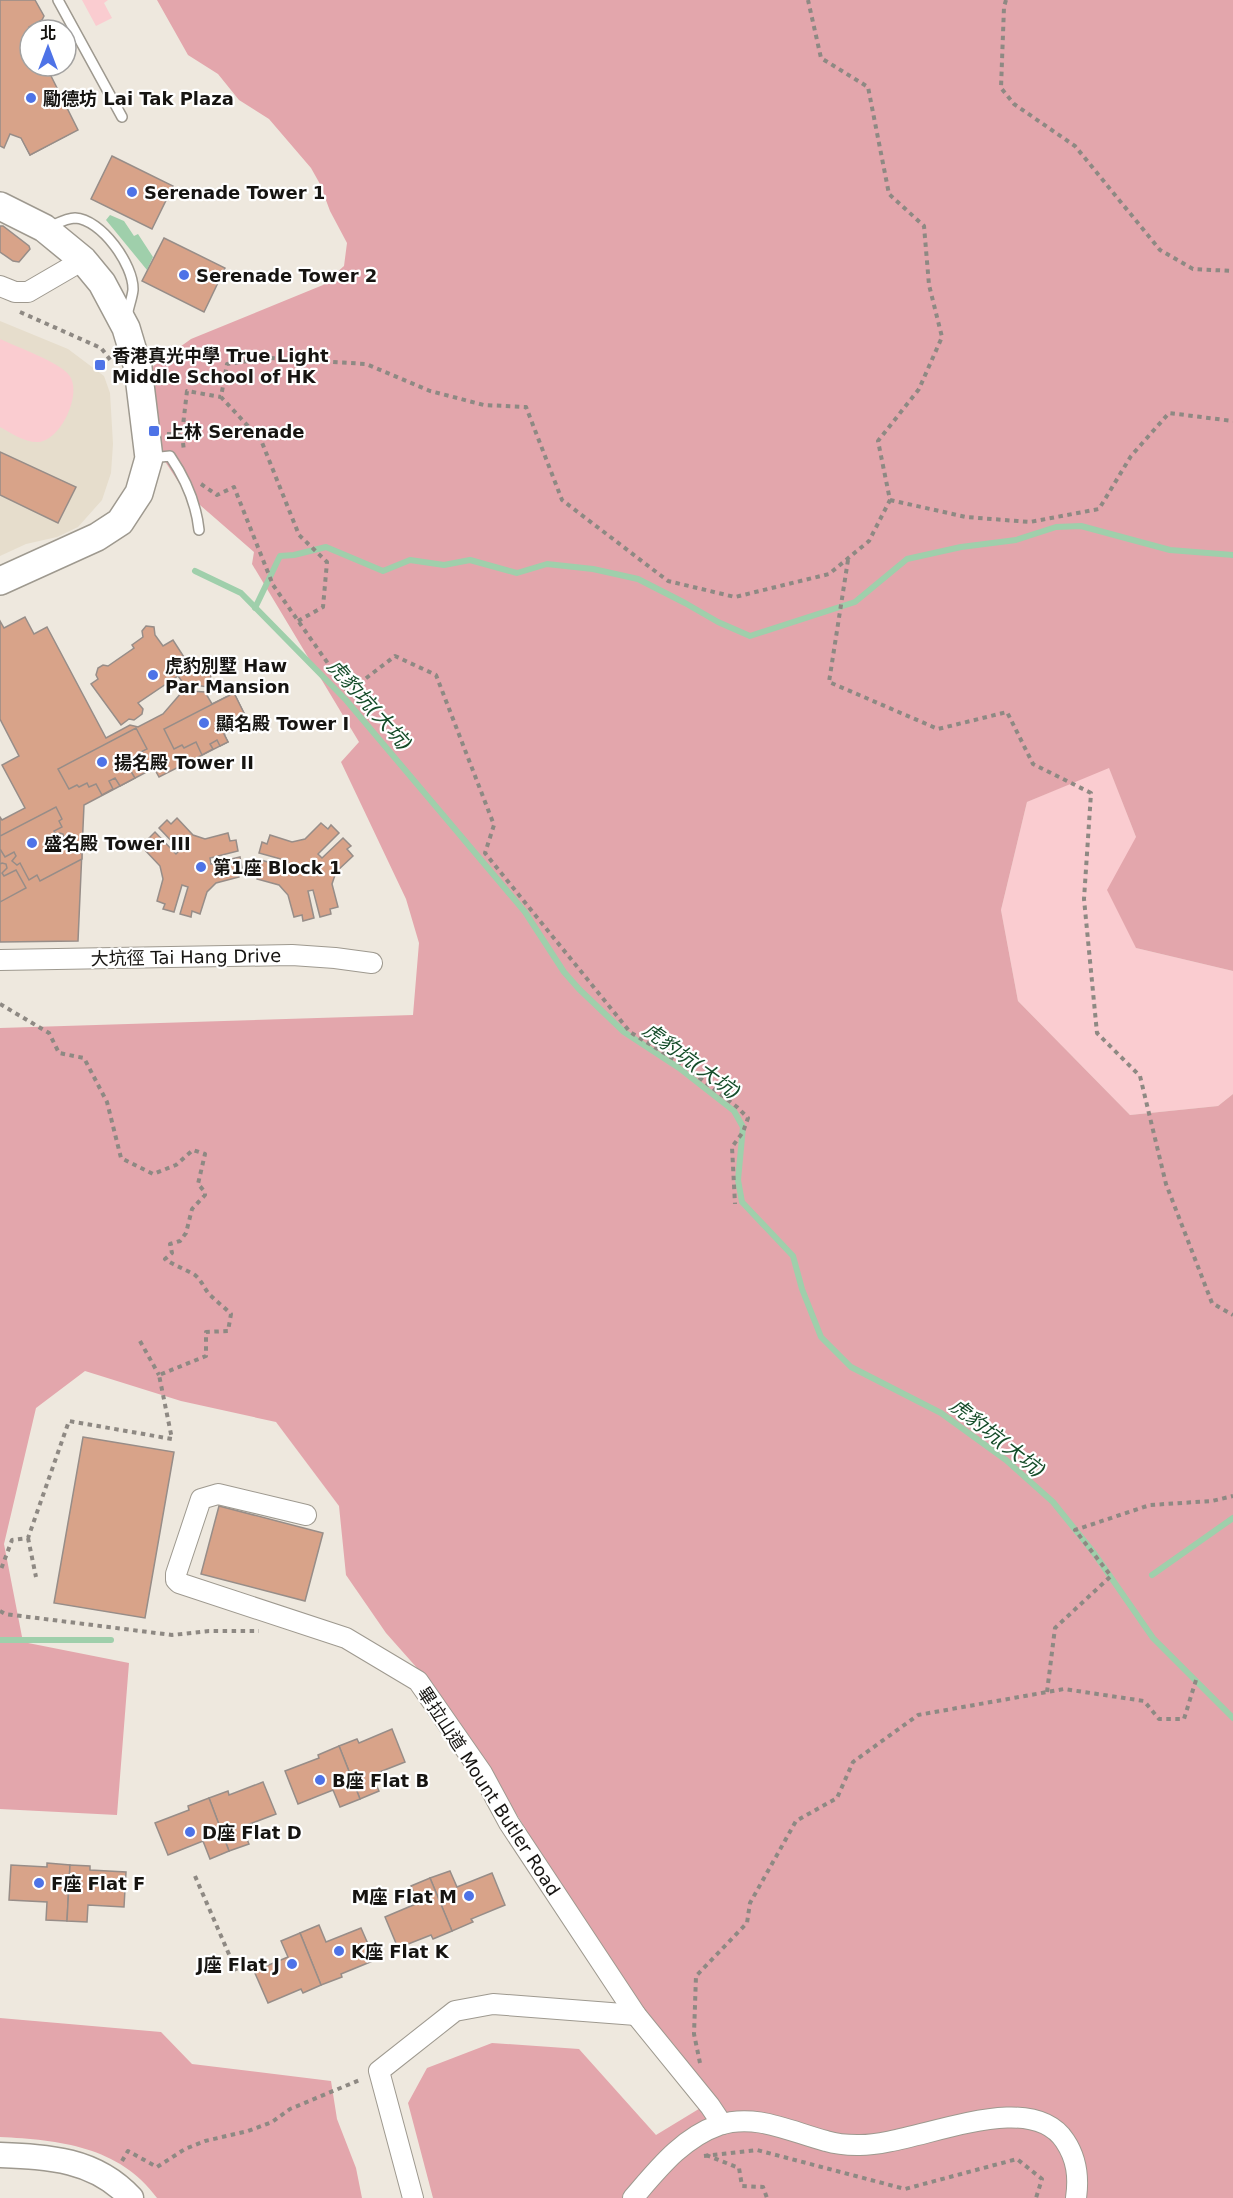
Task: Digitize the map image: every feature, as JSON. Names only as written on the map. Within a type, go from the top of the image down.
[{"type":"main road","points":[[0,206],[44,228],[82,260],[102,283],[126,328],[138,368],[149,458],[139,493],[120,522],[97,537],[0,581]]},
{"type":"street","points":[[0,286],[15,292],[28,292],[82,260]]},
{"type":"street","name":"大坑徑 Tai Hang Drive","points":[[0,960],[292,955],[372,963]]},
{"type":"street","name":"畢拉山道 Mount Butler Road","points":[[306,1515],[218,1494],[201,1499],[176,1580],[179,1583],[346,1638],[418,1681],[482,1773],[509,1823],[636,2015],[722,2124]]},
{"type":"street","points":[[413,2198],[380,2072],[455,2011],[493,2004],[636,2015]]},
{"type":"street","points":[[633,2198],[675,2152],[696,2136],[722,2124],[761,2123],[788,2128],[825,2141],[861,2145],[904,2139],[992,2118],[1023,2117],[1037,2120],[1063,2138],[1074,2156],[1078,2176],[1076,2198]]},
{"type":"street","points":[[0,2155],[71,2161],[106,2178],[131,2198]]},
{"type":"lane","points":[[58,0],[122,117]]},
{"type":"lane","points":[[44,228],[74,218],[93,223],[107,235],[124,260],[133,289],[126,328]]},
{"type":"lane","points":[[149,458],[170,456],[186,479],[198,518],[199,530]]},
{"type":"path","points":[[221,397],[227,364],[270,358],[366,364],[430,391],[484,405],[526,407],[562,500],[668,581],[735,597],[829,574],[869,542],[890,500],[878,441],[919,388],[942,337],[929,285],[924,226],[889,194],[868,87],[821,57],[808,0]]},
{"type":"path","points":[[1006,0],[1001,88],[1014,104],[1075,146],[1160,250],[1193,269],[1233,271]]},
{"type":"path","points":[[10,308],[101,348],[118,370]]},
{"type":"path","points":[[184,454],[182,434],[187,391],[221,397],[261,440],[299,535],[327,562],[323,607],[298,621]]},
{"type":"path","points":[[890,500],[966,517],[1030,522],[1099,509],[1131,456],[1168,413],[1233,421]]},
{"type":"path","points":[[162,434],[182,434]]},
{"type":"path","points":[[194,479],[217,495],[234,487],[273,585],[348,692],[395,656],[436,675],[494,825],[485,853],[630,1032],[682,1064],[748,1118],[744,1132],[732,1147],[735,1204]]},
{"type":"path","points":[[848,558],[829,682],[938,729],[1007,711],[1033,764],[1091,793],[1084,899],[1097,1032],[1140,1076],[1166,1184],[1212,1303],[1233,1315]]},
{"type":"path","points":[[0,1004],[49,1033],[59,1053],[84,1058],[107,1102],[121,1158],[153,1174],[176,1165],[193,1150],[205,1154],[198,1184],[206,1192],[206,1196],[192,1209],[186,1233],[180,1241],[170,1244],[172,1252],[165,1259],[175,1267],[184,1269],[195,1276],[204,1284],[207,1292],[231,1314],[228,1331],[206,1332],[206,1356],[159,1375]]},
{"type":"path","points":[[36,1577],[28,1538],[69,1421],[172,1438],[159,1375],[140,1341]]},
{"type":"path","points":[[1047,1692],[1055,1628],[1111,1576],[1076,1530],[1150,1505],[1212,1501],[1233,1496]]},
{"type":"path","points":[[0,1572],[12,1540],[28,1538]]},
{"type":"path","points":[[0,1611],[5,1614],[172,1635],[209,1631],[268,1631]]},
{"type":"path","points":[[700,2065],[694,2034],[696,1976],[747,1923],[750,1903],[796,1821],[837,1798],[853,1762],[918,1715],[1064,1689],[1144,1701],[1159,1719],[1184,1719],[1196,1680]]},
{"type":"path","points":[[195,1876],[238,1975]]},
{"type":"path","points":[[122,2161],[128,2151],[158,2167],[190,2146],[248,2132],[272,2122],[290,2109],[380,2072]]},
{"type":"path","points":[[697,2161],[706,2155],[757,2150],[905,2189],[1017,2159],[1042,2179],[1036,2198]]},
{"type":"path","points":[[706,2155],[739,2168],[742,2186],[763,2187],[766,2198]]},
{"type":"shaded area","points":[[82,0],[108,0],[104,3],[112,18],[96,26]]},
{"type":"shaded area","points":[[157,0],[1233,0],[1233,971],[1136,948],[1107,890],[1136,837],[1109,768],[1027,802],[1001,910],[1018,1001],[1130,1115],[1218,1106],[1233,1094],[1233,2198],[433,2198],[408,2103],[427,2068],[492,2043],[579,2049],[656,2135],[707,2104],[572,1905],[495,1779],[433,1686],[386,1633],[346,1575],[339,1506],[276,1422],[181,1401],[85,1371],[36,1408],[4,1544],[23,1642],[129,1663],[117,1815],[0,1809],[0,1028],[413,1015],[419,943],[406,899],[341,762],[359,742],[252,564],[254,552],[185,492],[155,446],[141,375],[191,339],[323,285],[344,266],[347,243],[311,168],[269,119],[239,100],[218,74],[188,55]]},
{"type":"shaded area","points":[[110,215],[124,221],[134,236],[138,234],[153,257],[147,270],[106,220]]},
{"type":"shaded area","points":[[0,321],[68,349],[104,376],[110,393],[113,444],[111,473],[102,500],[78,527],[57,537],[26,544],[0,556]]},
{"type":"shaded area","points":[[0,339],[64,370],[73,383],[68,414],[62,425],[47,439],[39,442],[29,441],[0,427]]},
{"type":"shaded area","points":[[1109,767],[1136,837],[1136,948],[1233,971],[1233,1094],[1218,1106],[1130,1115],[1018,1001],[1001,910],[1027,802]]},
{"type":"shaded area","points":[[0,2018],[161,2032],[192,2064],[331,2081],[337,2119],[356,2168],[362,2198],[157,2198],[125,2167],[86,2149],[44,2140],[0,2137]]},
{"type":"building","name":"勵德坊 Lai Tak Plaza","points":[[0,0],[30,0],[38,16],[18,18],[18,78],[45,78],[73,132],[30,155],[0,96]]},
{"type":"building","name":"勵德坊 Lai Tak Plaza","points":[[0,0],[35,0],[43,18],[18,18],[18,78],[52,78],[78,130],[30,155],[21,138],[10,134],[4,148],[0,146]]},
{"type":"building","name":"Serenade Tower 1","points":[[112,156],[173,186],[152,229],[91,199]]},
{"type":"building","points":[[0,226],[29,246],[30,249],[19,262],[13,261],[0,252]]},
{"type":"building","name":"Serenade Tower 2","points":[[164,238],[225,268],[204,312],[142,281]]},
{"type":"building","points":[[0,452],[76,487],[58,523],[0,495]]},
{"type":"building","points":[[25,617],[34,634],[47,627],[106,738],[130,725],[138,727],[163,714],[182,692],[189,691],[205,692],[212,704],[234,693],[248,722],[224,734],[228,742],[159,777],[154,768],[84,805],[78,941],[0,942],[0,817],[2,820],[25,808],[2,765],[19,756],[0,719],[0,621],[4,628]]},
{"type":"building","name":"虎豹別墅 Haw Par Mansion","points":[[146,626],[154,627],[155,635],[163,646],[173,640],[189,665],[212,668],[209,687],[184,684],[178,676],[138,703],[143,709],[142,714],[121,725],[91,684],[98,679],[96,675],[98,668],[103,665],[108,666],[134,648],[132,645],[143,637],[142,631]]},
{"type":"building","name":"顯名殿 Tower I","points":[[234,693],[244,713],[236,717],[238,720],[227,726],[230,731],[224,734],[228,742],[220,746],[217,740],[210,744],[213,749],[202,755],[196,742],[184,748],[182,745],[174,749],[164,729]]},
{"type":"building","name":"揚名殿 Tower II","points":[[136,728],[147,749],[132,760],[135,765],[129,768],[135,778],[120,786],[115,778],[109,781],[113,789],[102,795],[96,784],[89,787],[87,783],[69,789],[58,769]]},
{"type":"building","name":"盛名殿 Tower III","points":[[56,807],[62,819],[59,821],[62,827],[54,831],[56,835],[63,834],[65,844],[70,842],[73,848],[77,846],[82,859],[40,881],[37,875],[29,880],[20,863],[17,865],[12,861],[16,856],[14,852],[5,857],[0,849],[0,836]]},
{"type":"building","name":"第1座 Block 1","points":[[177,818],[193,835],[205,839],[228,833],[230,841],[236,840],[238,851],[210,858],[211,864],[240,857],[242,868],[237,869],[239,877],[216,883],[207,892],[200,914],[192,911],[191,917],[180,914],[188,887],[182,885],[174,912],[163,909],[165,904],[157,901],[163,879],[160,866],[144,849],[150,844],[147,840],[155,832],[176,854],[180,850],[159,828],[167,820],[171,824]]},
{"type":"building","points":[[321,823],[328,829],[331,825],[339,833],[318,854],[322,858],[343,838],[351,846],[347,849],[353,856],[336,872],[332,884],[338,907],[330,909],[331,914],[320,917],[313,890],[308,891],[314,918],[303,921],[302,915],[294,917],[288,895],[279,885],[257,879],[259,871],[254,869],[257,859],[286,867],[288,861],[259,853],[262,842],[267,844],[270,835],[292,842],[305,839]]},
{"type":"building","points":[[0,864],[6,864],[7,868],[2,873],[4,876],[16,870],[26,888],[0,902]]},
{"type":"building","points":[[83,1437],[174,1452],[145,1618],[54,1603]]},
{"type":"building","points":[[219,1506],[323,1533],[305,1601],[201,1574]]},
{"type":"building","points":[[392,1729],[405,1762],[372,1775],[379,1791],[360,1799],[339,1746],[357,1739],[359,1743]]},
{"type":"building","name":"B座 Flat B","points":[[339,1746],[360,1799],[340,1807],[333,1790],[298,1804],[285,1771],[319,1758],[318,1755]]},
{"type":"building","points":[[263,1782],[276,1814],[242,1827],[249,1844],[229,1851],[209,1798],[228,1791],[229,1795]]},
{"type":"building","name":"D座 Flat D","points":[[209,1798],[229,1851],[210,1859],[203,1841],[168,1855],[155,1823],[189,1810],[188,1806]]},
{"type":"building","name":"F座 Flat F","points":[[47,1863],[70,1865],[67,1921],[46,1920],[47,1902],[9,1900],[11,1865],[47,1867]]},
{"type":"building","points":[[70,1865],[90,1866],[90,1870],[126,1872],[124,1907],[88,1905],[87,1922],[67,1921]]},
{"type":"building","name":"M座 Flat M","points":[[450,1871],[457,1887],[492,1873],[505,1905],[471,1919],[473,1922],[452,1931],[430,1878]]},
{"type":"building","points":[[430,1878],[452,1931],[433,1939],[431,1935],[398,1948],[385,1917],[418,1903],[411,1886]]},
{"type":"building","name":"K座 Flat K","points":[[319,1925],[326,1942],[361,1928],[375,1960],[321,1985],[300,1933]]},
{"type":"building","name":"J座 Flat J","points":[[300,1933],[321,1985],[303,1993],[301,1989],[268,2003],[254,1971],[288,1957],[281,1941]]},
{"type":"waterway","points":[[255,608],[280,556],[326,547],[383,571],[410,560],[444,565],[470,560],[517,573],[547,564],[593,569],[638,579],[718,622],[750,636],[855,602],[907,559],[961,547],[1016,540],[1056,527],[1081,526],[1170,550],[1233,555]]},
{"type":"waterway","name":"虎豹坑(大坑)","points":[[195,571],[241,593],[346,700],[525,912],[564,972],[579,989],[624,1032],[679,1068],[734,1111],[743,1127],[738,1180],[742,1202],[793,1256],[802,1289],[821,1337],[851,1367],[941,1413],[1006,1460],[1053,1502],[1094,1553],[1153,1638],[1233,1718]]},
{"type":"waterway","points":[[1152,1575],[1233,1518]]},
{"type":"waterway","points":[[0,1640],[111,1640]]},
{"type":"place","name":"勵德坊 Lai Tak Plaza","points":[[31,98]]},
{"type":"place","name":"Serenade Tower 1","points":[[132,192]]},
{"type":"place","name":"Serenade Tower 2","points":[[184,275]]},
{"type":"place","name":"香港真光中學 True Light Middle School of HK","points":[[100,365]]},
{"type":"place","name":"上林 Serenade","points":[[154,431]]},
{"type":"place","name":"虎豹別墅 Haw Par Mansion","points":[[153,675]]},
{"type":"place","name":"顯名殿 Tower I","points":[[204,723]]},
{"type":"place","name":"揚名殿 Tower II","points":[[102,762]]},
{"type":"place","name":"盛名殿 Tower III","points":[[32,843]]},
{"type":"place","name":"第1座 Block 1","points":[[201,867]]},
{"type":"place","name":"B座 Flat B","points":[[320,1780]]},
{"type":"place","name":"D座 Flat D","points":[[190,1832]]},
{"type":"place","name":"F座 Flat F","points":[[39,1883]]},
{"type":"place","name":"M座 Flat M","points":[[469,1896]]},
{"type":"place","name":"K座 Flat K","points":[[339,1951]]},
{"type":"place","name":"J座 Flat J","points":[[292,1964]]}]
